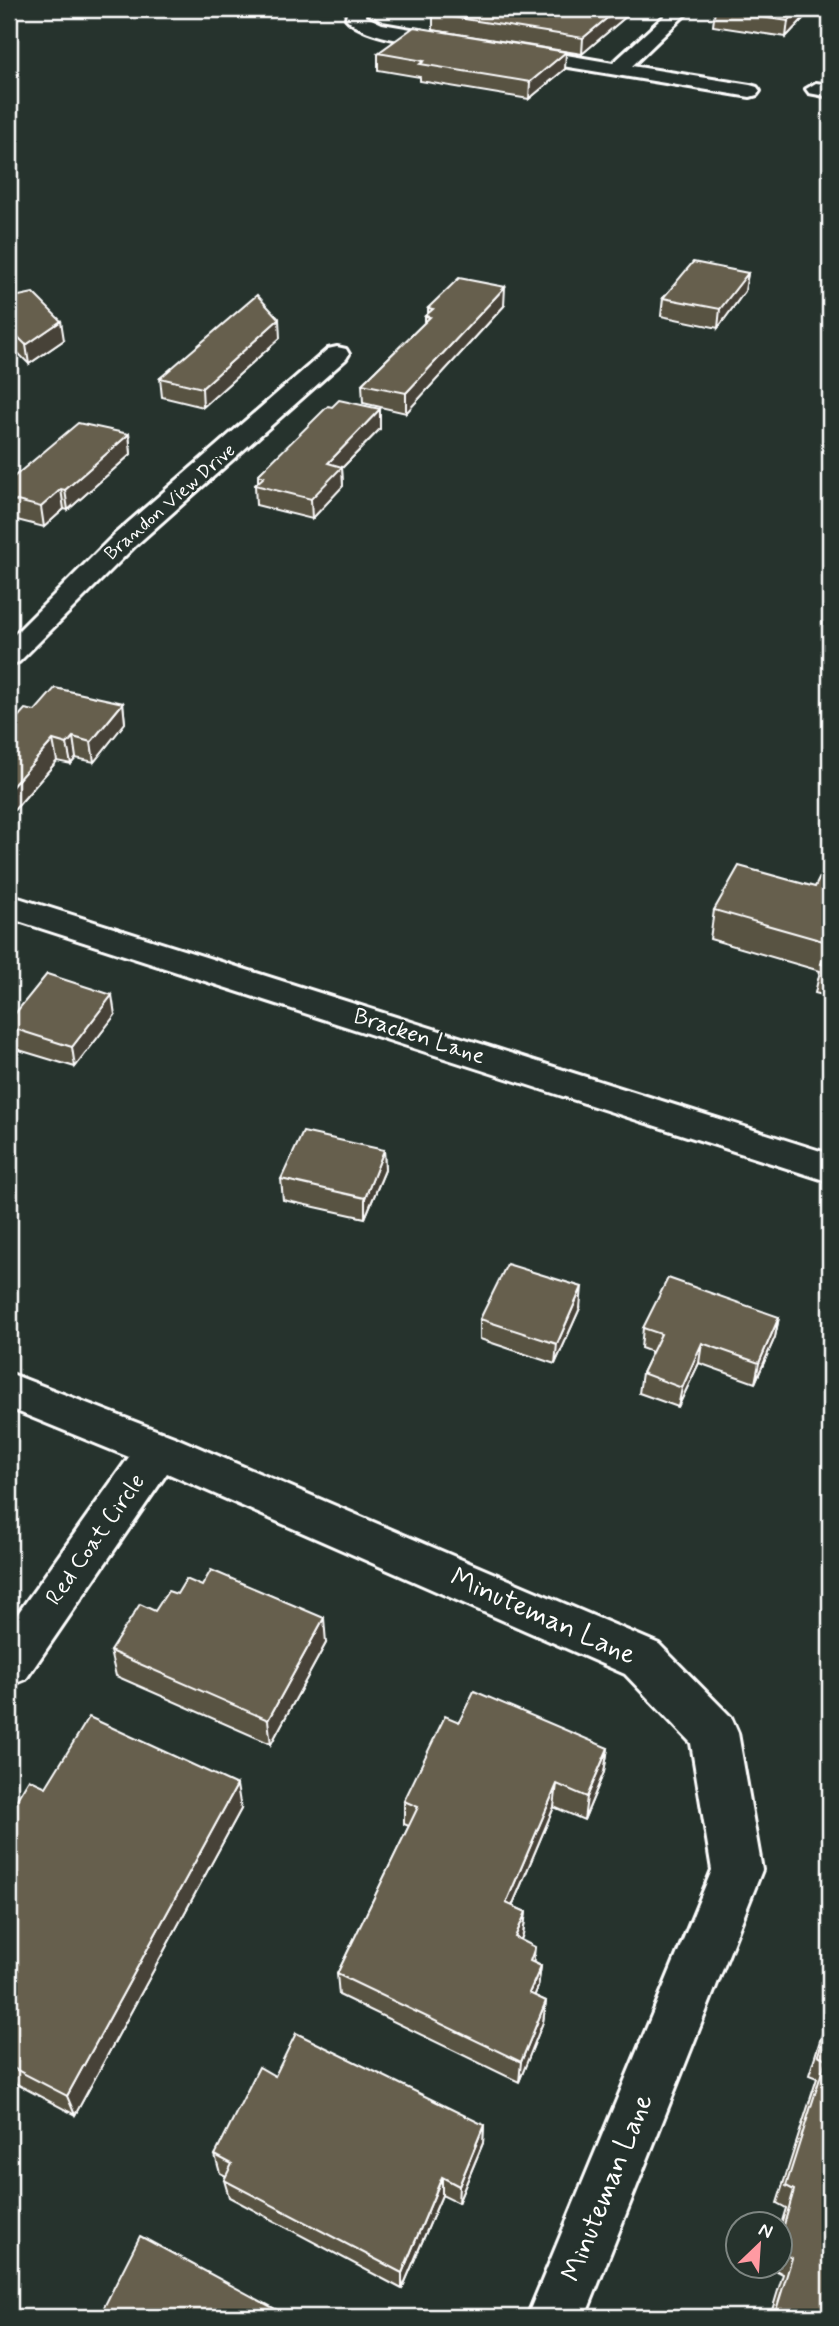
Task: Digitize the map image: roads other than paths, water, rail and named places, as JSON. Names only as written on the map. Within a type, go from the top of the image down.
[{"type":"street","points":[[357,9],[355,18],[377,29],[471,45]]},
{"type":"street","points":[[617,69],[682,9]]},
{"type":"street","points":[[497,49],[750,92]]},
{"type":"street","name":"Brandon View Drive","points":[[9,656],[125,540],[337,354]]},
{"type":"street","name":"Bracken Lane","points":[[9,906],[830,1168]]},
{"type":"street","name":"Minuteman Lane","points":[[9,1390],[159,1450],[642,1658],[715,1733],[737,1870],[556,2317]]},
{"type":"street","name":"Red Coat Circle","points":[[9,1664],[159,1450]]}]
